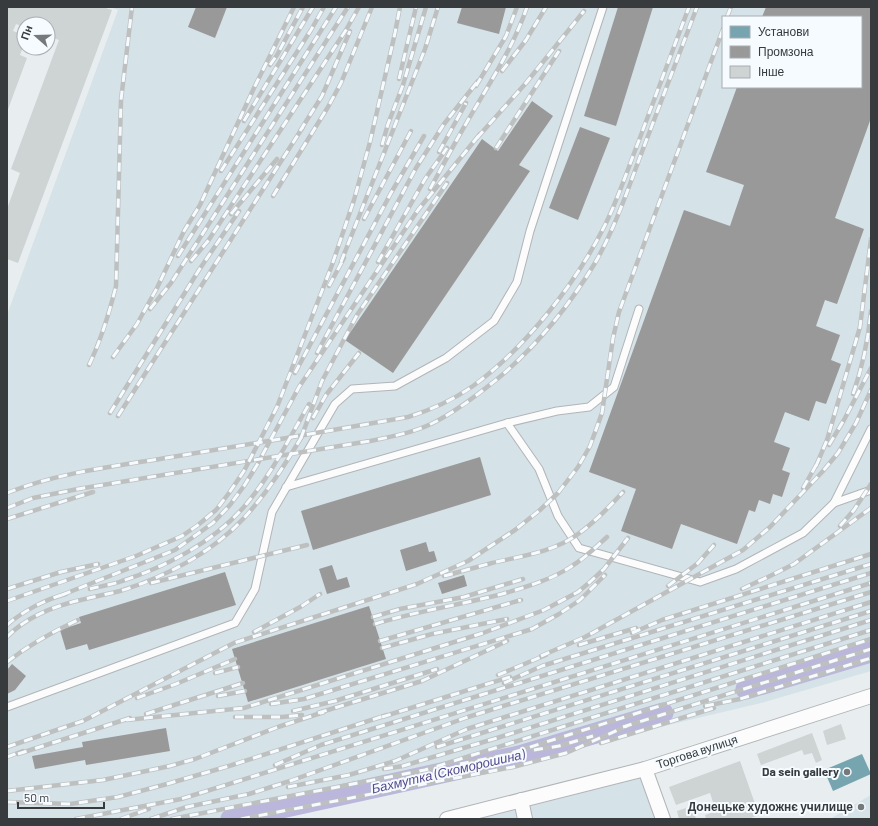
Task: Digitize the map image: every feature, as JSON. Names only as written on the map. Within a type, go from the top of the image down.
[{"type":"street","name":"Торгова вулиця","points":[[447,819],[645,769],[871,696]]},
{"type":"street","points":[[645,769],[663,819]]},
{"type":"street","points":[[521,800],[525,819]]},
{"type":"lane","points":[[7,707],[235,623],[255,589],[272,512],[335,404],[352,389],[395,386],[446,358],[494,321],[517,282],[530,230],[603,7]]},
{"type":"lane","points":[[286,487],[507,422],[557,411],[589,407],[614,387],[639,309]]},
{"type":"lane","points":[[507,422],[539,469],[558,516],[579,548],[700,582],[736,569],[803,533],[834,503],[871,429]]},
{"type":"lane","points":[[834,503],[871,490]]},
{"type":"shaded area","points":[[110,7],[871,7],[871,671],[761,703],[272,819],[7,819],[7,315],[118,10]]},
{"type":"shaded area","points":[[638,764],[657,819],[472,819]]},
{"type":"shaded area","name":"Донецьке художнє училище","points":[[871,795],[871,819],[830,819]]},
{"type":"building: Установи","name":"Da sein gallery","points":[[862,754],[871,774],[833,791],[824,770]]},
{"type":"building: Промзона","points":[[196,7],[227,7],[215,38],[188,27]]},
{"type":"building: Промзона","points":[[462,7],[506,7],[499,34],[457,23]]},
{"type":"building: Промзона","points":[[618,7],[653,7],[616,126],[584,116]]},
{"type":"building: Промзона","points":[[766,7],[871,7],[871,118],[835,218],[864,229],[837,304],[825,300],[816,326],[840,335],[831,360],[841,364],[826,404],[816,401],[809,421],[785,412],[774,442],[790,448],[782,470],[790,473],[782,497],[773,494],[770,504],[759,500],[755,512],[749,510],[737,544],[681,524],[672,549],[621,531],[636,489],[589,472],[684,210],[730,226],[744,185],[706,172],[737,88],[862,88],[862,16],[762,16]]},
{"type":"building: Промзона","points":[[532,101],[553,116],[519,165],[530,171],[393,373],[345,340],[482,139],[498,151]]},
{"type":"building: Промзона","points":[[580,127],[610,138],[578,220],[549,208]]},
{"type":"building: Промзона","points":[[480,457],[491,495],[313,550],[301,511]]},
{"type":"building: Промзона","points":[[426,542],[429,552],[434,551],[437,561],[406,571],[400,550]]},
{"type":"building: Промзона","points":[[332,565],[337,580],[347,577],[350,587],[327,594],[319,569]]},
{"type":"building: Промзона","points":[[225,572],[236,605],[89,650],[87,644],[66,650],[60,630],[81,623],[79,617]]},
{"type":"building: Промзона","points":[[464,575],[467,586],[442,594],[438,583]]},
{"type":"building: Промзона","points":[[369,606],[386,659],[248,702],[232,649]]},
{"type":"building: Промзона","points":[[12,664],[26,676],[15,690],[7,694],[7,670]]},
{"type":"building: Промзона","points":[[166,728],[170,751],[86,765],[85,760],[35,769],[32,756],[83,747],[82,742]]},
{"type":"building: Інше","points":[[7,7],[103,7],[112,10],[18,263],[7,259],[7,209],[20,173],[11,169],[53,56],[56,56],[56,48],[59,40],[56,39],[56,16],[16,16],[16,24],[13,31],[16,32],[16,56],[27,58],[7,112]]},
{"type":"building: Інше","points":[[841,724],[846,739],[827,745],[823,731]]},
{"type":"building: Інше","points":[[812,733],[822,760],[816,763],[812,753],[804,755],[802,750],[761,765],[757,754]]},
{"type":"building: Інше","points":[[740,761],[759,815],[748,819],[706,819],[705,815],[716,811],[710,793],[676,805],[669,787]]},
{"type":"building: Інше","points":[[692,806],[696,819],[679,819],[677,811]]},
{"type":"waterway","name":"Бахмутка (Скоморошина)","points":[[746,689],[871,652]]},
{"type":"waterway","name":"Бахмутка (Скоморошина)","points":[[231,819],[519,756],[663,713]]},
{"type":"railway","points":[[89,365],[111,307],[116,286],[121,100],[132,7]]},
{"type":"railway","points":[[113,357],[137,324],[157,288],[184,231],[200,205],[254,88],[294,7]]},
{"type":"railway","points":[[270,65],[303,7]]},
{"type":"railway","points":[[244,121],[313,7]]},
{"type":"railway","points":[[221,171],[311,30],[324,7]]},
{"type":"railway","points":[[178,256],[336,7]]},
{"type":"railway","points":[[150,309],[171,283],[348,7]]},
{"type":"railway","points":[[191,261],[208,241],[346,30],[359,7]]},
{"type":"railway","points":[[273,196],[328,107],[341,83],[372,7]]},
{"type":"railway","points":[[7,601],[136,556],[182,536],[216,510],[244,471],[277,407],[332,265],[354,200],[370,142],[400,7]]},
{"type":"railway","points":[[399,79],[416,7]]},
{"type":"railway","points":[[382,145],[388,124],[403,85],[426,7]]},
{"type":"railway","points":[[341,262],[425,49],[438,7]]},
{"type":"railway","points":[[476,86],[506,36],[517,7]]},
{"type":"railway","points":[[430,189],[508,51],[527,7]]},
{"type":"railway","points":[[502,71],[526,40],[546,7]]},
{"type":"railway","points":[[7,493],[47,480],[89,470],[408,417],[442,404],[473,386],[511,354],[529,335],[563,294],[591,251],[608,219],[617,197],[689,7]]},
{"type":"railway","points":[[7,508],[33,498],[78,489],[393,436],[416,430],[431,424],[448,415],[473,398],[510,368],[538,340],[563,310],[595,263],[620,211],[697,7]]},
{"type":"railway","points":[[727,16],[731,7]]},
{"type":"railway","points":[[477,138],[526,83],[584,11]]},
{"type":"railway","points":[[300,131],[322,96],[350,31]]},
{"type":"railway","points":[[7,747],[83,721],[234,643],[417,584],[468,561],[515,530],[558,493],[578,467],[590,446],[602,413],[613,338],[619,312],[722,32]]},
{"type":"railway","points":[[496,148],[559,51]]},
{"type":"railway","points":[[317,353],[416,168],[444,124],[478,81]]},
{"type":"railway","points":[[439,152],[466,103]]},
{"type":"railway","points":[[118,416],[303,127]]},
{"type":"railway","points":[[364,219],[411,131]]},
{"type":"railway","points":[[62,595],[175,550],[213,523],[230,505],[257,465],[299,387],[418,210],[480,134]]},
{"type":"railway","points":[[295,373],[391,193],[424,136]]},
{"type":"railway","points":[[378,262],[425,179],[447,148]]},
{"type":"railway","points":[[231,214],[277,159]]},
{"type":"railway","points":[[301,438],[322,381],[357,315],[447,183]]},
{"type":"railway","points":[[110,413],[199,270],[239,211]]},
{"type":"railway","points":[[816,466],[827,440],[860,327],[871,239]]},
{"type":"railway","points":[[329,286],[344,258]]},
{"type":"railway","points":[[853,394],[865,353],[871,311]]},
{"type":"railway","points":[[313,418],[326,395],[359,353]]},
{"type":"railway","points":[[829,445],[871,368]]},
{"type":"railway","points":[[541,656],[585,637],[743,550],[770,527],[838,453],[856,423],[871,390]]},
{"type":"railway","points":[[90,589],[118,582],[155,569],[202,543],[231,521],[262,484],[279,458],[309,404]]},
{"type":"railway","points":[[7,637],[24,623],[43,612],[89,598],[120,591],[154,579],[203,553],[231,531],[253,508],[276,477],[304,433]]},
{"type":"railway","points":[[803,488],[818,462]]},
{"type":"railway","points":[[840,526],[854,510],[871,484]]},
{"type":"railway","points":[[7,519],[93,492]]},
{"type":"railway","points":[[444,576],[537,553],[559,545],[578,534],[607,509],[623,492]]},
{"type":"railway","points":[[742,589],[794,564],[871,508]]},
{"type":"railway","points":[[375,624],[407,615],[502,594],[538,583],[577,563],[607,537]]},
{"type":"railway","points":[[126,720],[244,708],[483,633],[544,610],[578,592],[604,569],[628,538]]},
{"type":"railway","points":[[151,583],[307,545]]},
{"type":"railway","points":[[668,586],[698,563],[714,545]]},
{"type":"railway","points":[[632,633],[662,620],[871,554]]},
{"type":"railway","points":[[7,589],[61,572],[98,564]]},
{"type":"railway","points":[[504,683],[542,666],[871,564]]},
{"type":"railway","points":[[275,765],[321,745],[871,573]]},
{"type":"railway","points":[[271,704],[304,699],[532,629],[580,600],[605,575]]},
{"type":"railway","points":[[373,617],[400,609],[464,597],[523,579]]},
{"type":"railway","points":[[76,819],[181,799],[871,583]]},
{"type":"railway","points":[[151,819],[187,807],[249,794],[290,781],[468,717],[871,592]]},
{"type":"railway","points":[[7,625],[35,606],[66,594]]},
{"type":"railway","points":[[254,632],[302,606],[320,594]]},
{"type":"railway","points":[[380,641],[521,600]]},
{"type":"railway","points":[[288,787],[349,775],[395,761],[467,729],[871,602]]},
{"type":"railway","points":[[437,747],[871,611]]},
{"type":"railway","points":[[382,648],[432,634],[507,619]]},
{"type":"railway","points":[[7,662],[41,639],[78,620]]},
{"type":"railway","points":[[384,769],[403,766],[497,738],[871,620]]},
{"type":"railway","points":[[579,645],[636,628]]},
{"type":"railway","points":[[172,819],[425,770],[871,630]]},
{"type":"railway","points":[[460,764],[505,755],[871,639]]},
{"type":"railway","points":[[318,713],[422,681],[507,641]]},
{"type":"railway","points":[[623,727],[871,649]]},
{"type":"railway","points":[[498,675],[546,655]]},
{"type":"railway","points":[[705,706],[740,699],[871,658]]},
{"type":"railway","points":[[137,698],[176,684],[235,659]]},
{"type":"railway","points":[[215,673],[238,667]]},
{"type":"railway","points":[[293,711],[335,701],[437,669]]},
{"type":"railway","points":[[382,717],[510,677]]},
{"type":"railway","points":[[146,714],[243,683]]},
{"type":"railway","points":[[218,696],[245,691]]},
{"type":"railway","points":[[601,743],[714,708]]},
{"type":"railway","points":[[7,791],[103,780],[170,766],[195,759],[278,727],[324,712]]},
{"type":"railway","points":[[235,717],[282,717],[302,715]]},
{"type":"railway","points":[[7,802],[70,804],[118,797],[229,766],[387,715]]},
{"type":"railway","points":[[18,754],[130,718]]},
{"type":"railway","points":[[241,819],[513,767],[566,753],[627,726]]},
{"type":"railway","points":[[534,750],[559,746],[593,736]]},
{"type":"railway","points":[[7,757],[23,751]]},
{"type":"railway","points":[[121,819],[149,809]]},
{"type":"place","name":"Da sein gallery","points":[[847,772]]},
{"type":"place","name":"Донецьке художнє училище","points":[[861,807]]}]
